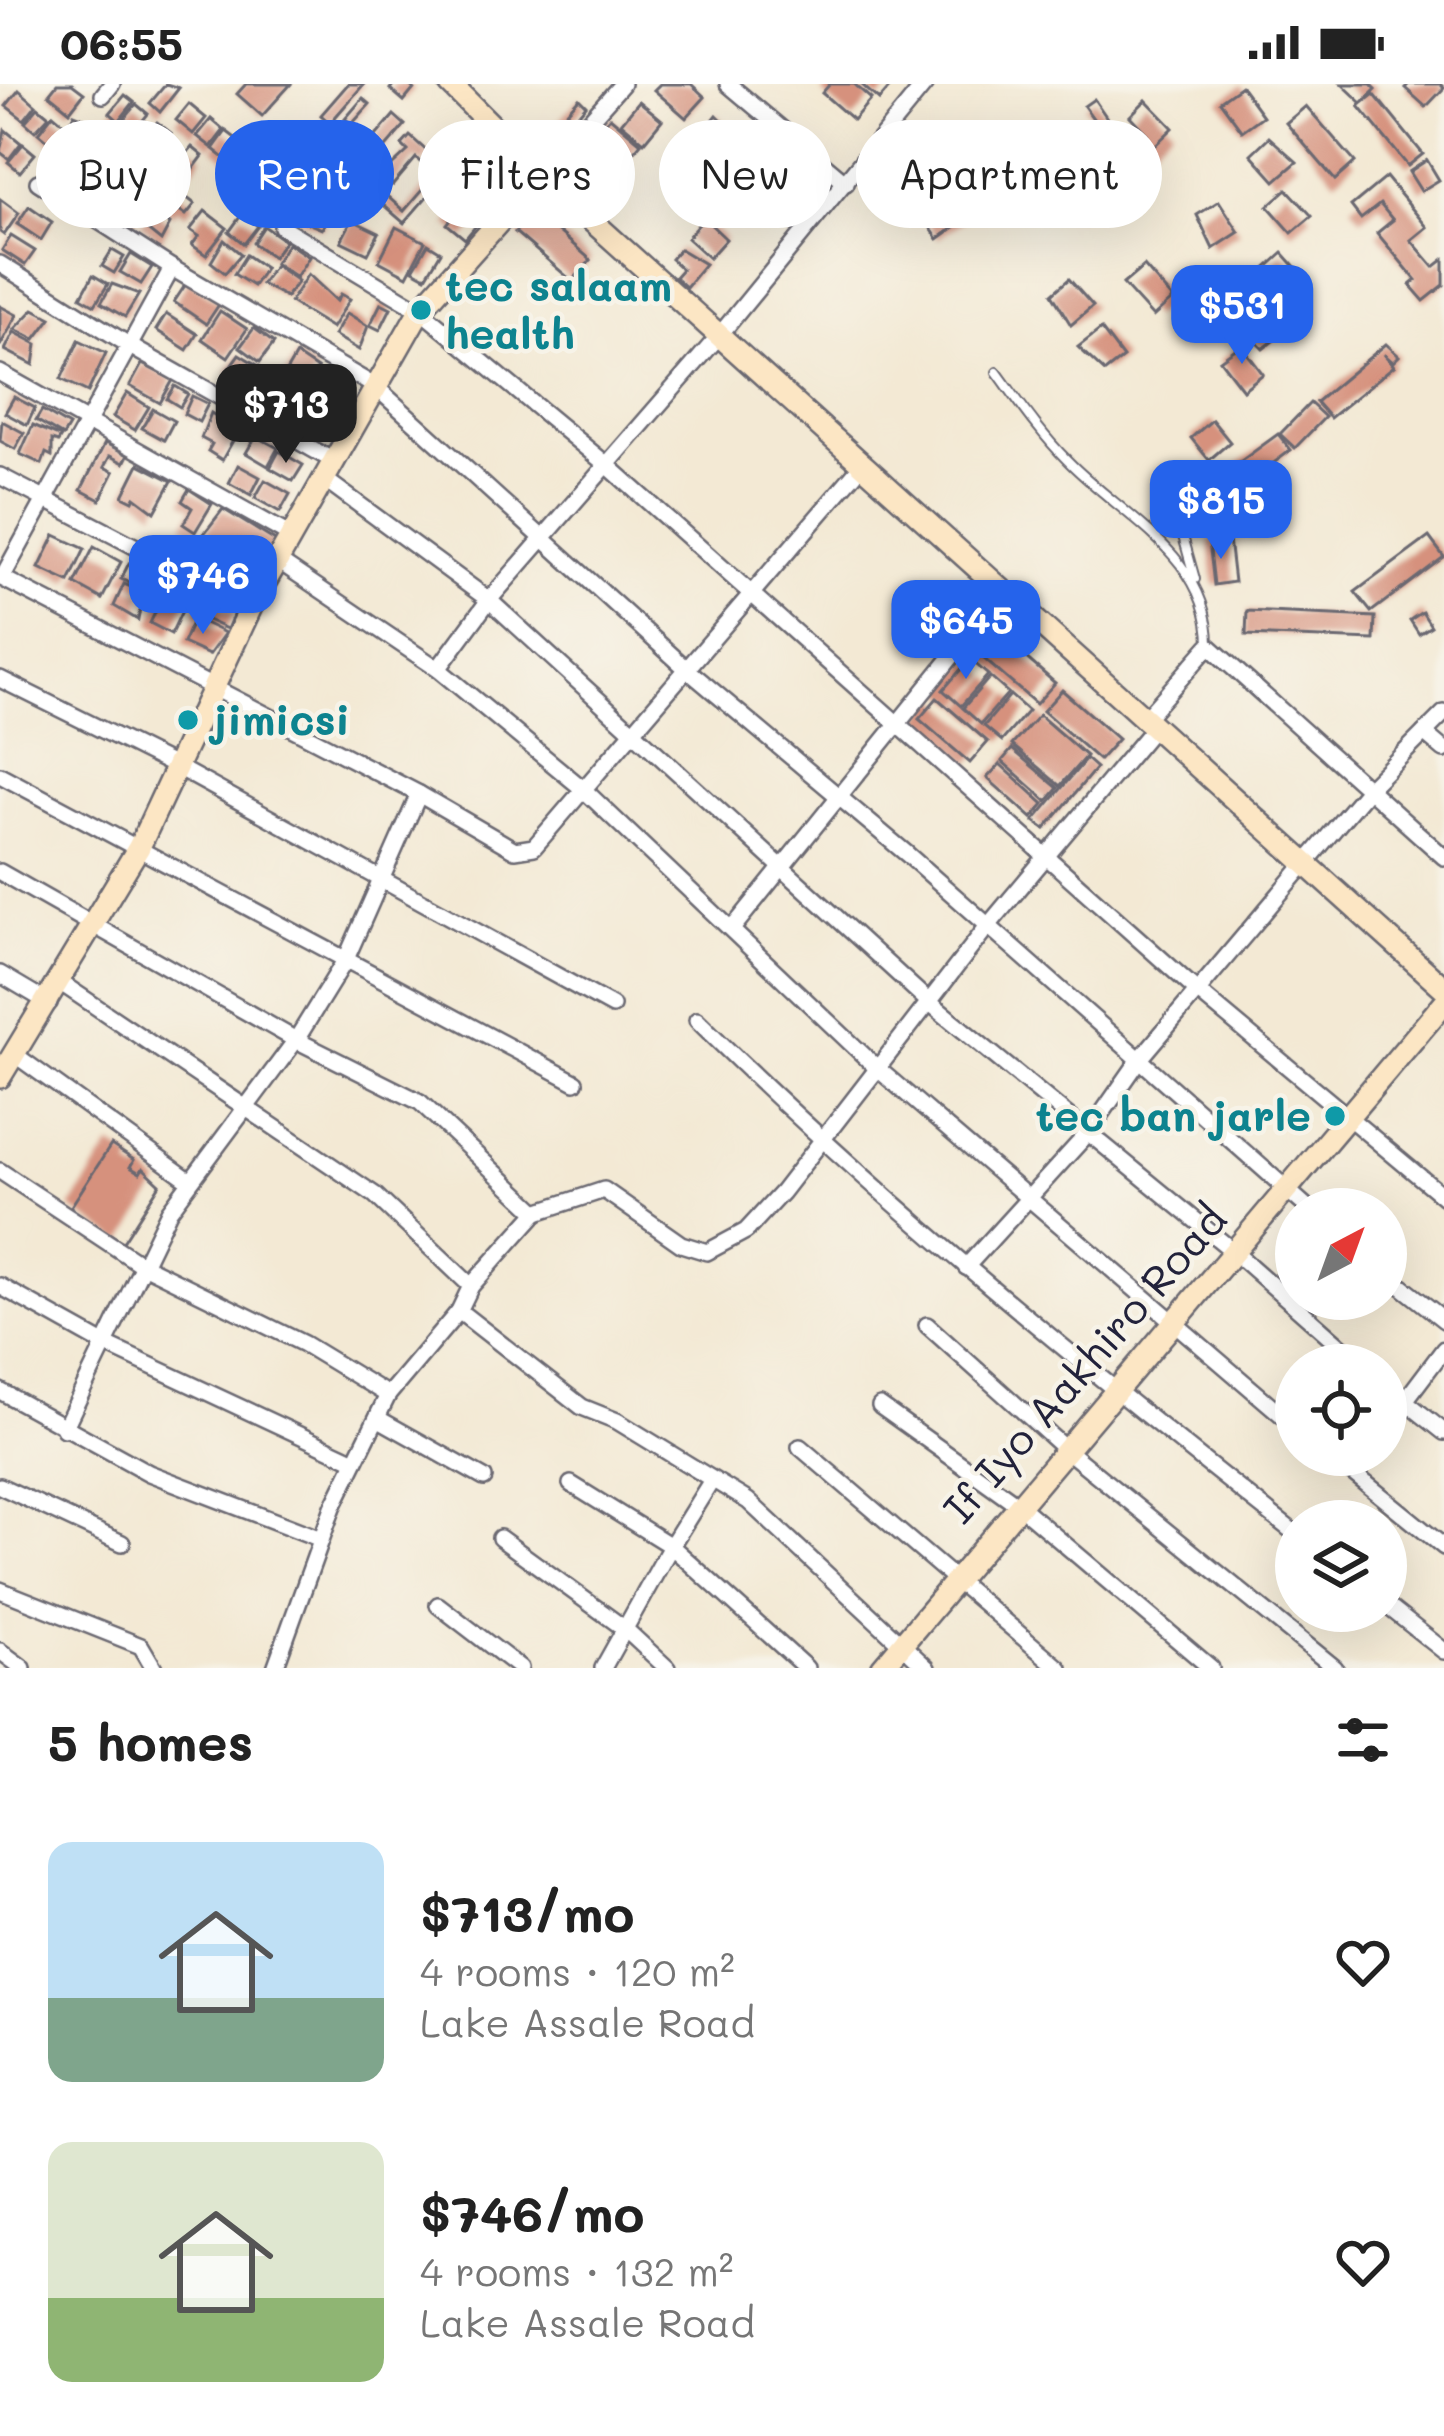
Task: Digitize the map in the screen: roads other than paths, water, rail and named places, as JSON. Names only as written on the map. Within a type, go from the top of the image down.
[{"type":"street","points":[[450,84],[486,120]]},
{"type":"street","points":[[590,120],[622,84]]},
{"type":"street","points":[[728,84],[846,183]]},
{"type":"street","points":[[438,669],[489,600],[718,337],[925,84]]},
{"type":"street","points":[[110,228],[376,387],[689,671],[1284,1188]]},
{"type":"street","points":[[285,228],[420,310],[607,465],[1196,990],[1444,1197]]},
{"type":"street","points":[[0,1077],[49,1004],[139,847],[251,607],[420,310],[494,228]]},
{"type":"street","points":[[598,228],[1444,988]]},
{"type":"street","points":[[0,264],[328,469],[489,600],[930,1003],[1233,1251],[1338,1344]]},
{"type":"street","points":[[172,268],[1,577],[525,851],[634,734],[862,465]]},
{"type":"street","points":[[0,373],[291,536]]},
{"type":"street","points":[[0,476],[251,607]]},
{"type":"street","points":[[277,560],[438,669],[584,789],[878,1069],[1275,1410]]},
{"type":"street","points":[[732,929],[1003,593]]},
{"type":"street","points":[[275,1668],[321,1538],[388,1395],[459,1311],[471,1286],[537,1212],[604,1190],[681,1244],[707,1252],[746,1231],[821,1143],[1209,646],[1444,857]]},
{"type":"street","points":[[0,679],[177,767],[612,1006]]},
{"type":"street","points":[[967,1267],[1089,1132],[1196,990],[1370,787],[1444,713]]},
{"type":"street","points":[[1424,733],[1444,750]]},
{"type":"street","points":[[0,775],[574,1082]]},
{"type":"street","points":[[64,1429],[140,1263],[189,1180],[296,1040],[346,959],[419,794]]},
{"type":"street","points":[[0,872],[296,1040],[420,1102],[537,1212]]},
{"type":"street","points":[[0,974],[49,1004]]},
{"type":"street","points":[[61,983],[375,1195],[471,1286]]},
{"type":"street","name":"If Iyo Aakhiro Road","points":[[1288,1188],[1444,1003]]},
{"type":"street","points":[[697,1020],[821,1143],[1112,1390],[1275,1518]]},
{"type":"street","points":[[14,1054],[189,1180]]},
{"type":"street","points":[[0,1171],[140,1263],[304,1344],[388,1395]]},
{"type":"street","name":"If Iyo Aakhiro Road","points":[[882,1668],[1112,1390],[1275,1203]]},
{"type":"street","points":[[0,1286],[102,1343],[356,1461]]},
{"type":"street","points":[[1407,1291],[1444,1320]]},
{"type":"street","points":[[459,1311],[582,1407],[617,1421],[748,1501],[927,1668]]},
{"type":"street","points":[[927,1325],[1064,1448],[1334,1668]]},
{"type":"street","points":[[1407,1398],[1444,1349]]},
{"type":"street","points":[[0,1390],[148,1473],[321,1538]]},
{"type":"street","points":[[1407,1404],[1444,1432]]},
{"type":"street","points":[[880,1406],[1017,1504],[1211,1668]]},
{"type":"street","points":[[377,1418],[484,1478]]},
{"type":"street","points":[[800,1447],[1060,1668]]},
{"type":"street","points":[[1357,1476],[1444,1547]]},
{"type":"street","points":[[603,1668],[712,1480]]},
{"type":"street","points":[[571,1484],[671,1546],[806,1668]]},
{"type":"street","points":[[0,1486],[122,1543]]},
{"type":"street","points":[[500,1538],[626,1629],[667,1668]]},
{"type":"street","points":[[0,1590],[141,1646],[154,1668]]},
{"type":"street","points":[[438,1606],[520,1668]]},
{"type":"street","points":[[1407,1622],[1444,1651]]},
{"type":"street","points":[[0,1651],[23,1668]]},
{"type":"lane","points":[[998,372],[1066,460],[1154,535],[1196,584]]},
{"type":"lane","points":[[1181,529],[1209,646]]},
{"type":"place","name":"tec salaam health","points":[[421,310]]},
{"type":"place","name":"jimicsi","points":[[188,720]]},
{"type":"place","name":"tec ban jarle","points":[[1335,1116]]}]
